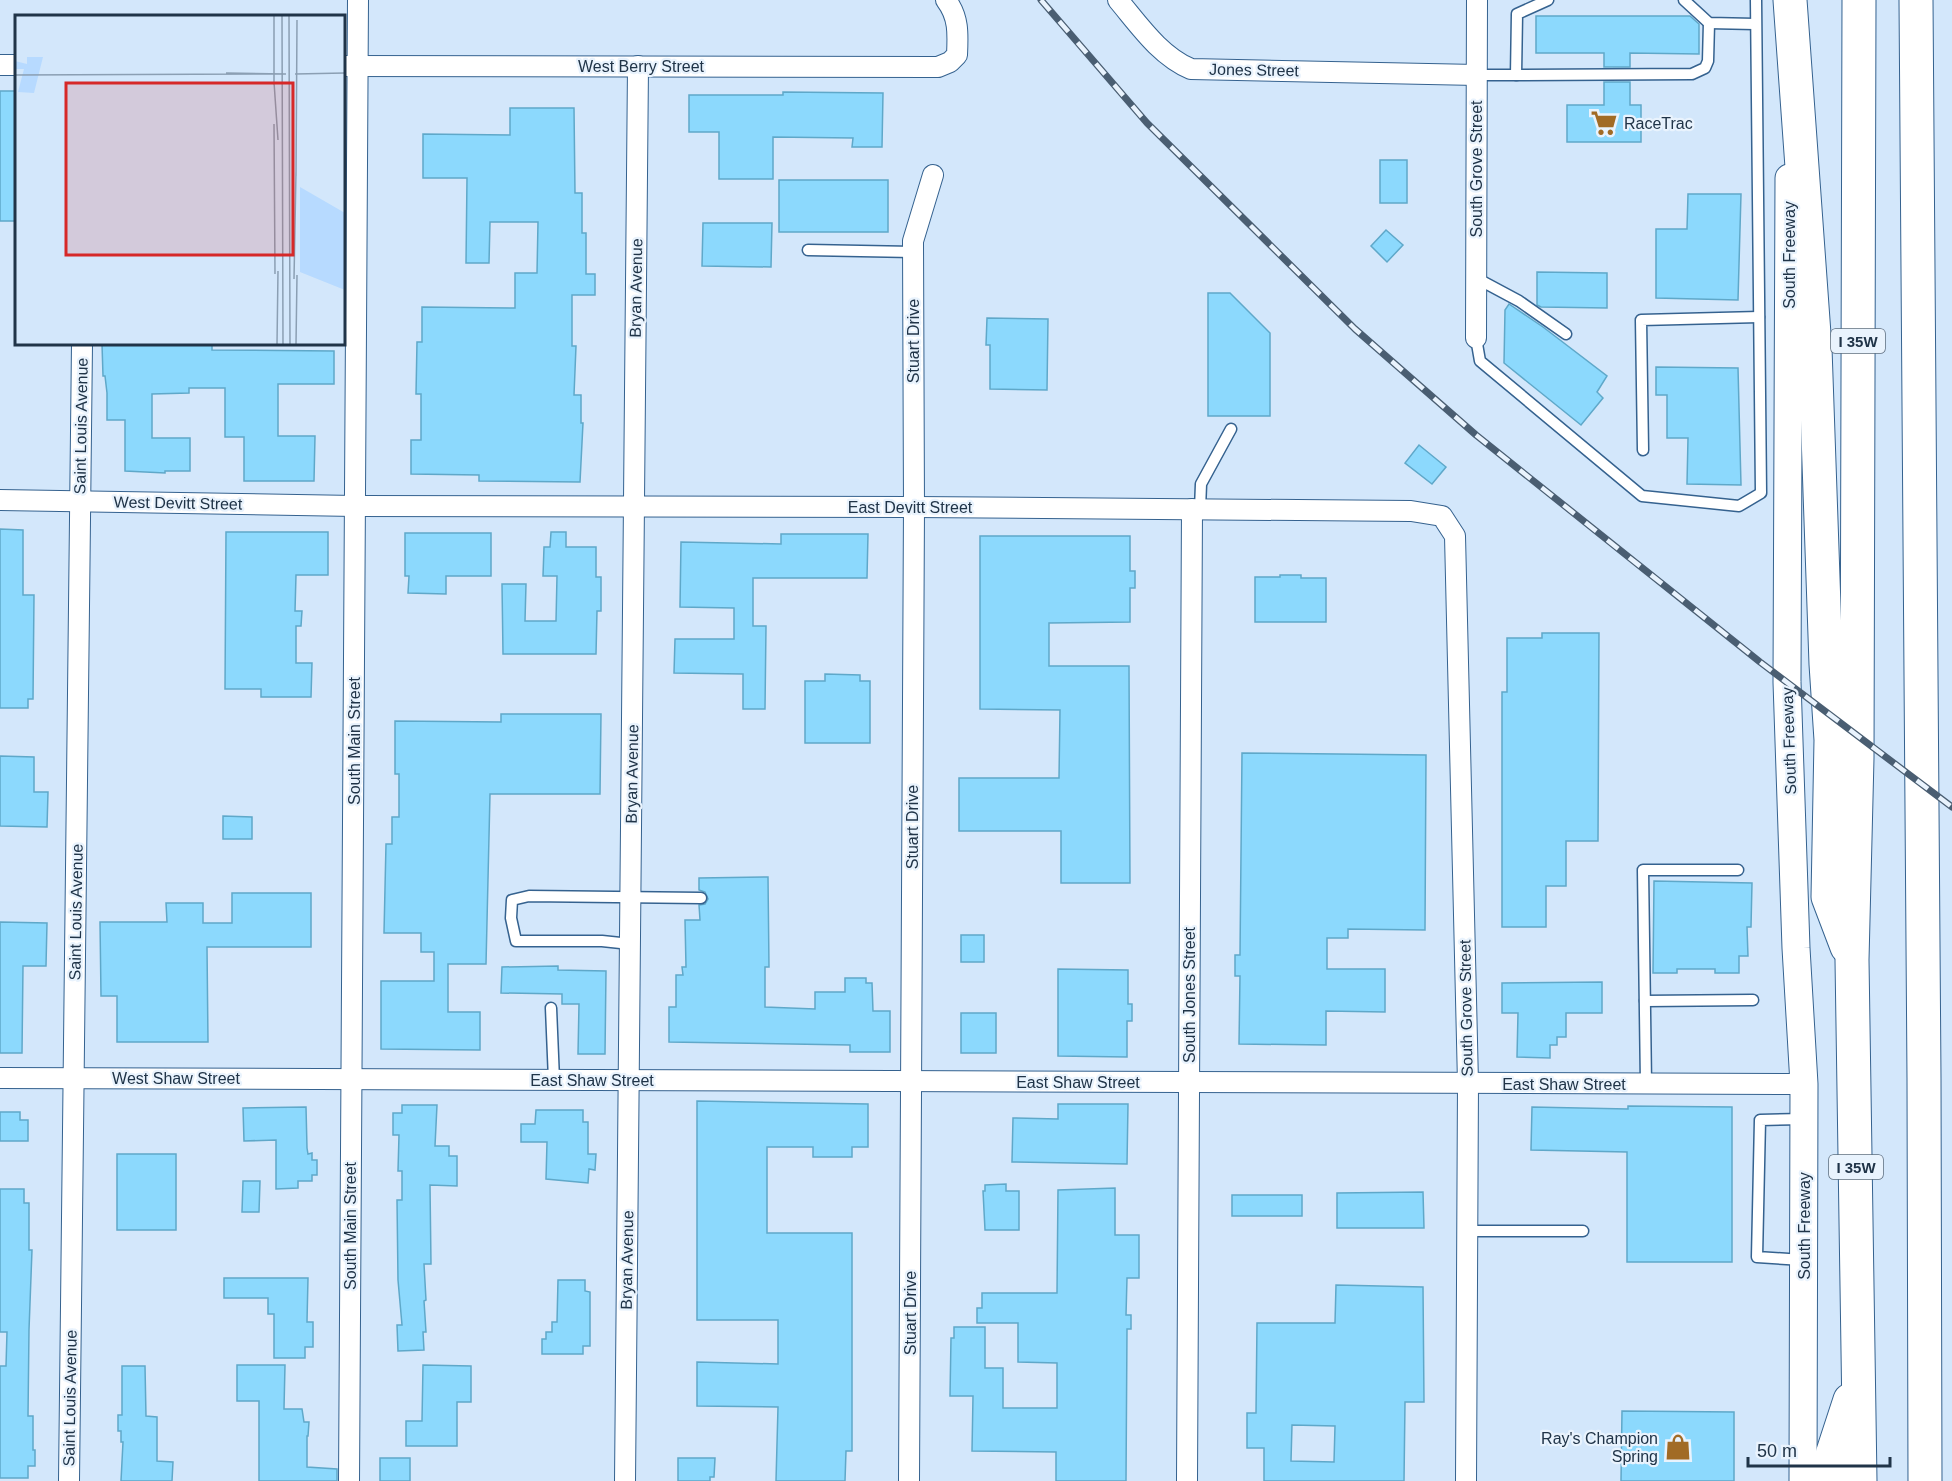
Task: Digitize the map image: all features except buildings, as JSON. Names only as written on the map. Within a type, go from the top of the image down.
[{"type":"highway","points":[[1790,0],[1815,348],[1826,664],[1831,740],[1828,897],[1852,960]]},
{"type":"highway","name":"I 35W","points":[[1859,0],[1857,758],[1852,960],[1860,1481]]},
{"type":"highway","points":[[1916,0],[1924,1078],[1924,1481]]},
{"type":"highway","points":[[1831,1481],[1832,1455],[1859,1373]]},
{"type":"main road","name":"South Freeway","points":[[1790,0],[1787,682],[1796,948],[1804,1084],[1803,1481]]},
{"type":"street","name":"South Main Street","points":[[349,1481],[355,506],[351,66],[358,0]]},
{"type":"street","name":"West Berry Street","points":[[351,66],[938,67],[950,62],[957,55],[958,27],[953,9],[946,0]]},
{"type":"street","name":"Jones Street","points":[[1118,0],[1148,36],[1178,63],[1191,69],[1476,75]]},
{"type":"street","name":"South Grove Street","points":[[1476,338],[1477,0]]},
{"type":"street","name":"Bryan Avenue","points":[[625,1481],[638,66]]},
{"type":"street","name":"Stuart Drive","points":[[909,1481],[914,507],[913,241],[933,175]]},
{"type":"street","name":"Saint Louis Avenue","points":[[69,1481],[82,345]]},
{"type":"street","name":"West Devitt Street","points":[[0,500],[355,506]]},
{"type":"street","name":"East Devitt Street","points":[[355,506],[1411,511],[1442,516],[1455,536]]},
{"type":"street","name":"South Jones Street","points":[[1187,1481],[1196,509]]},
{"type":"street","name":"South Grove Street","points":[[1455,536],[1468,1083],[1466,1481]]},
{"type":"street","name":"West Shaw Street","points":[[0,1078],[351,1079]]},
{"type":"street","name":"East Shaw Street","points":[[351,1079],[1804,1084]]},
{"type":"lane","points":[[1516,75],[1517,14],[1548,0]]},
{"type":"lane","points":[[1684,0],[1709,23],[1755,24]]},
{"type":"lane","points":[[1476,338],[1480,361],[1642,496],[1738,506],[1761,493],[1756,0]]},
{"type":"lane","points":[[1476,75],[1692,74],[1705,68],[1708,61],[1709,23]]},
{"type":"lane","points":[[808,250],[913,252]]},
{"type":"lane","points":[[1476,278],[1519,301],[1566,334]]},
{"type":"lane","points":[[1643,450],[1641,320],[1759,317]]},
{"type":"lane","points":[[1196,509],[1202,484],[1231,429]]},
{"type":"lane","points":[[1646,1084],[1643,870],[1738,870]]},
{"type":"lane","points":[[630,944],[602,941],[516,940],[511,918],[512,900],[529,896],[700,898]]},
{"type":"lane","points":[[1645,1001],[1754,1000]]},
{"type":"lane","points":[[550,1008],[554,1080]]},
{"type":"lane","points":[[1803,1260],[1757,1257],[1760,1120],[1804,1119]]},
{"type":"lane","points":[[1467,1231],[1583,1231]]},
{"type":"railway","points":[[1041,0],[1147,123],[1355,329],[1476,435],[1760,662],[1952,807]]},
{"type":"place","name":"RaceTrac","points":[[1604,123]]},
{"type":"place","name":"Ray's Champion Spring","points":[[1678,1447]]}]
